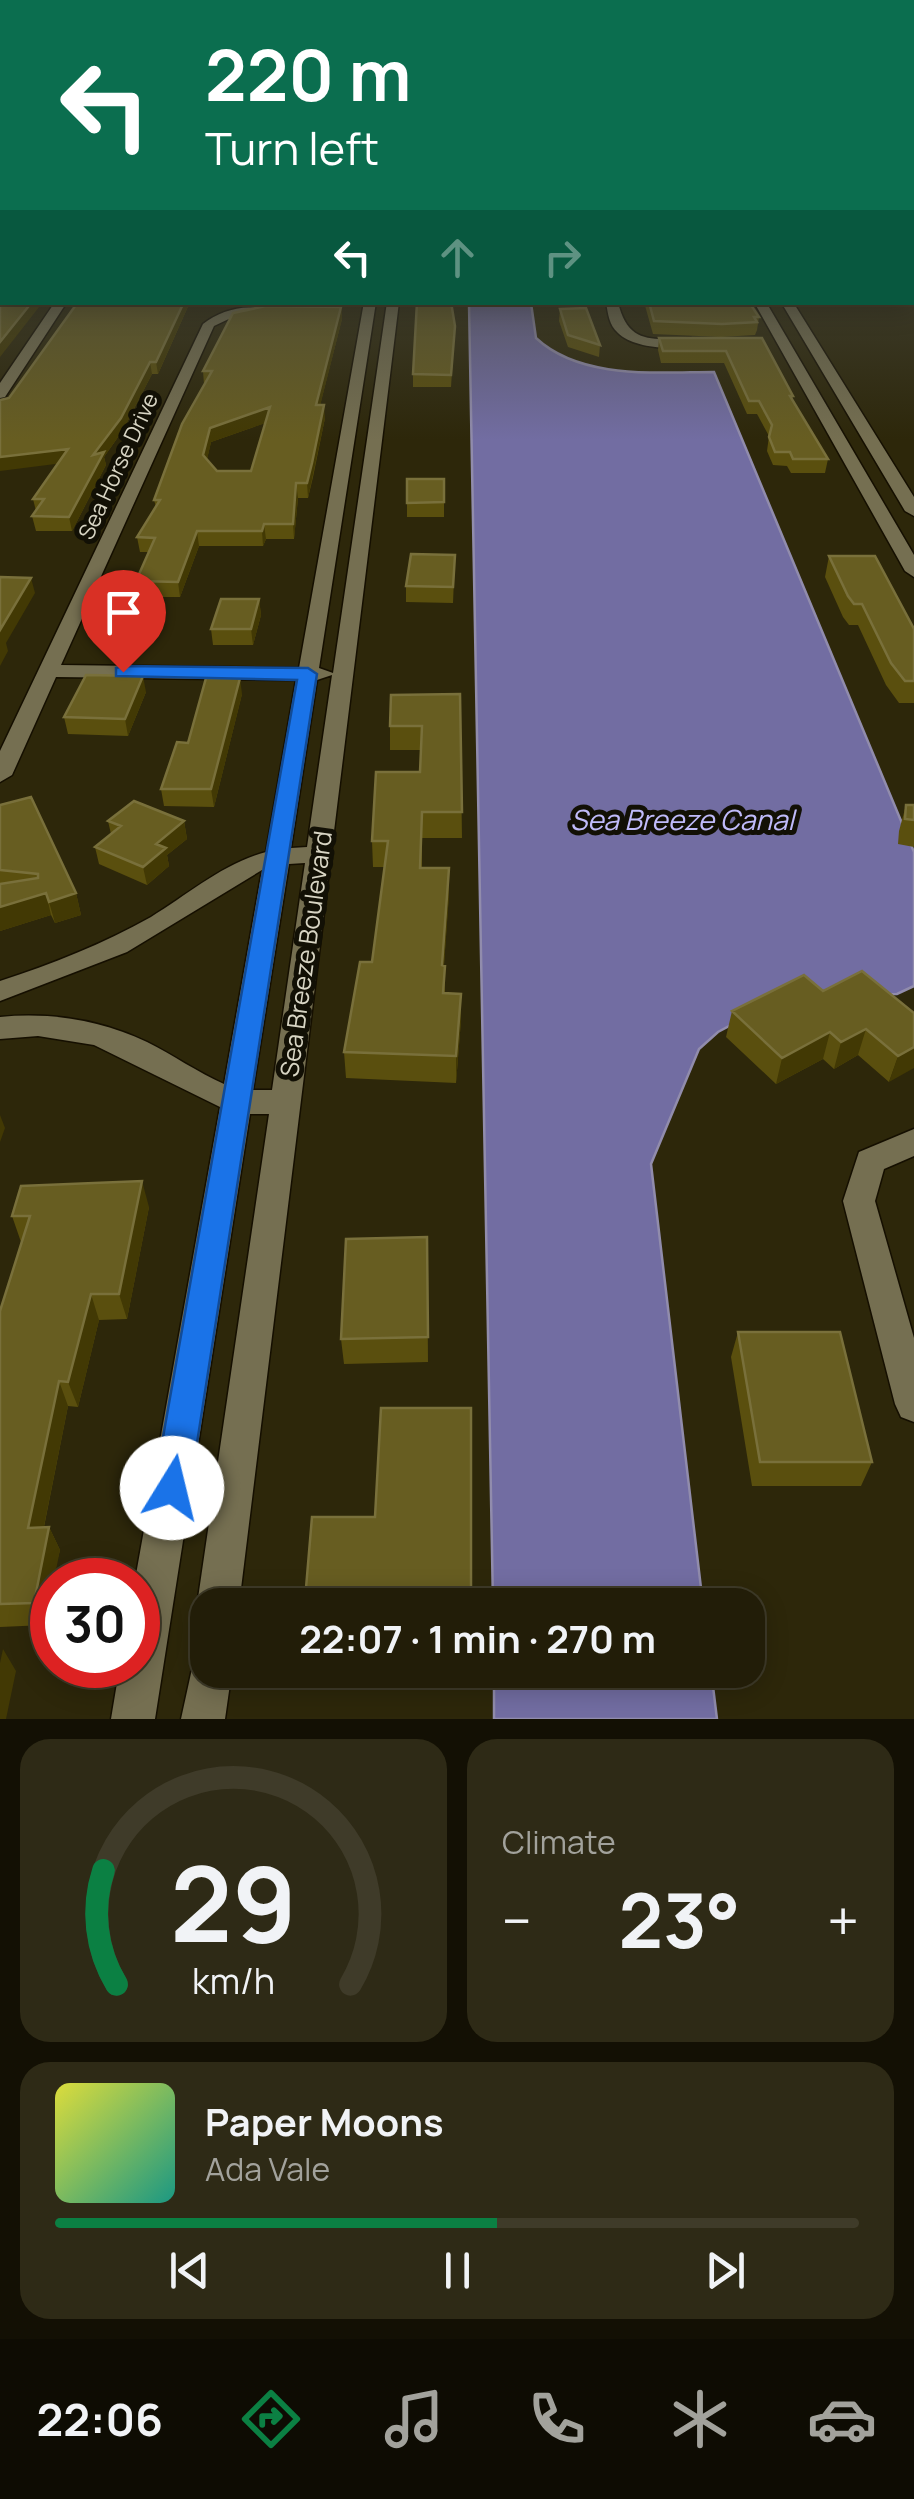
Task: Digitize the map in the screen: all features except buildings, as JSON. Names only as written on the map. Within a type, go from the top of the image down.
[{"type":"street","points":[[0,394],[59,305]]},
{"type":"street","points":[[613,305],[619,327],[627,334],[658,342],[712,342]]},
{"type":"street","points":[[761,305],[772,342],[914,571]]},
{"type":"street","points":[[789,305],[914,511]]},
{"type":"street","name":"Sea Breeze Boulevard","points":[[133,1719],[308,674],[375,308]]},
{"type":"street","name":"Sea Breeze Boulevard","points":[[220,1588],[344,674],[375,308]]},
{"type":"street","name":"Sea Horse Drive","points":[[0,775],[209,324],[231,314],[292,312]]},
{"type":"street","points":[[772,342],[811,342]]},
{"type":"street","points":[[49,671],[344,674]]},
{"type":"street","points":[[278,855],[319,854]]},
{"type":"street","name":"Sea Breeze Boulevard","points":[[7,989],[110,949],[160,924],[243,866],[278,855]]},
{"type":"street","points":[[7,989],[5,1027],[61,1028],[97,1036],[146,1055],[189,1082],[236,1101],[286,1102]]},
{"type":"street","points":[[914,1142],[870,1161],[859,1201],[914,1404]]},
{"type":"street","points":[[203,1719],[207,1688]]},
{"type":"water","name":"Sea Breeze Canal","points":[[469,305],[531,305],[536,338],[575,361],[621,371],[714,372],[914,852],[914,986],[897,994],[805,995],[774,1002],[718,1032],[699,1049],[651,1164],[701,1588],[493,1588]]},
{"type":"water","points":[[494,1688],[713,1688],[717,1719],[494,1719]]},
{"type":"route","points":[[123,672],[308,674],[172,1488]]}]
